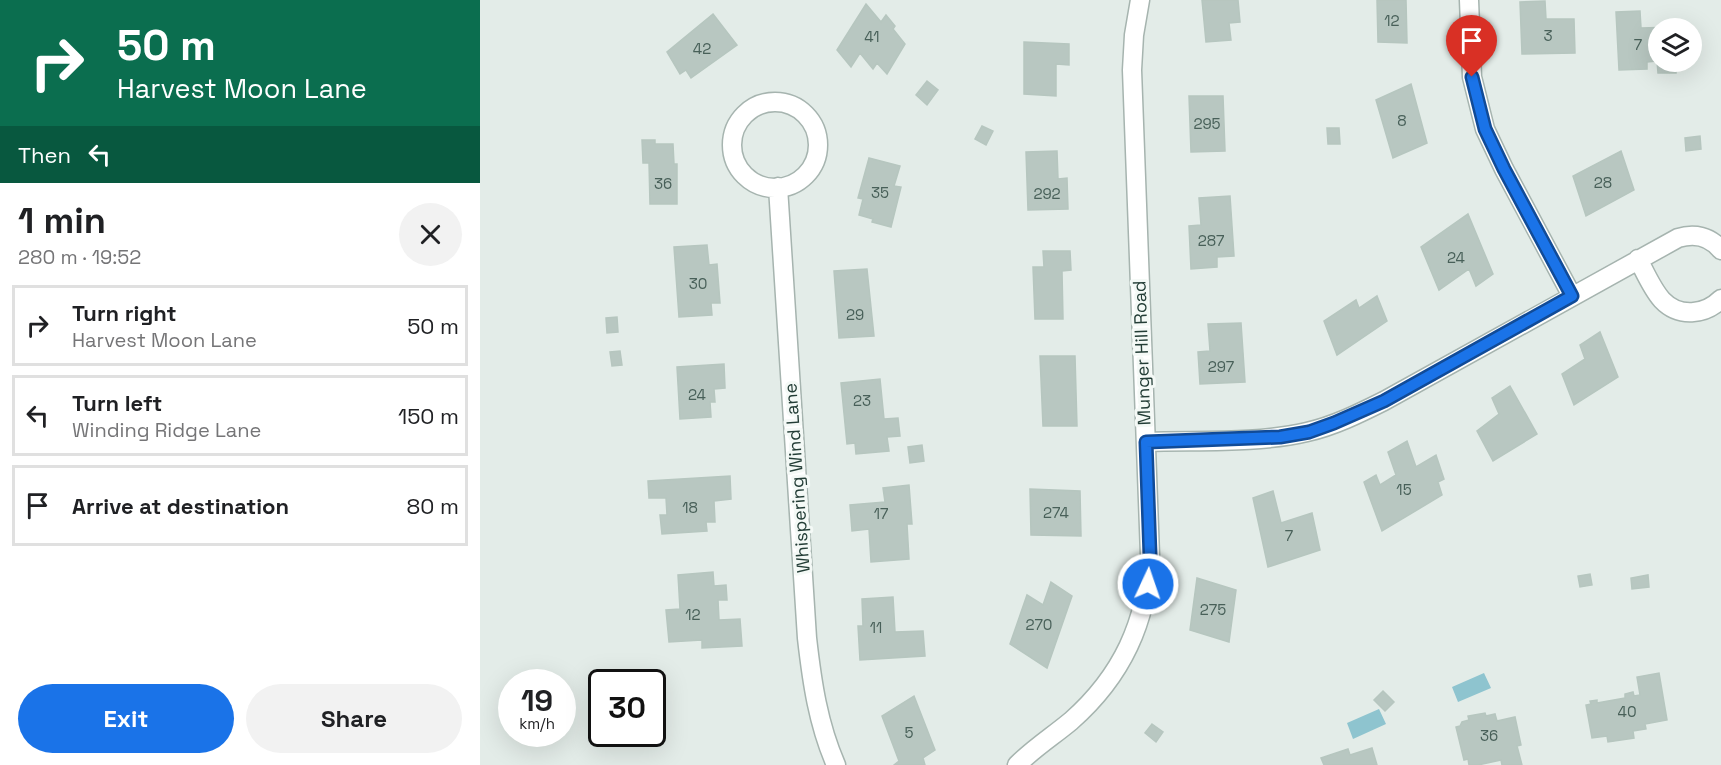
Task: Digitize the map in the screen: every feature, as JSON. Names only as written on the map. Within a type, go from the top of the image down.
[{"type":"street","name":"Munger Hill Road","points":[[1017,765],[1032,750],[1071,720],[1100,692],[1119,665],[1132,639],[1142,615],[1148,584],[1150,555],[1132,70],[1134,36],[1140,0]]},
{"type":"street","points":[[1469,0],[1472,77],[1485,129],[1572,296]]},
{"type":"street","points":[[774,102],[791,105],[806,114],[815,129],[818,146],[817,155],[809,171],[795,182],[778,187],[760,185],[745,175],[735,160],[732,143],[737,125],[748,111],[756,106],[774,102]]},
{"type":"street","name":"Whispering Wind Lane","points":[[778,187],[807,638],[820,722],[837,765]]},
{"type":"street","points":[[1146,442],[1280,437],[1326,426],[1384,401],[1670,241],[1686,235],[1702,237],[1710,240],[1721,250]]},
{"type":"street","points":[[1638,259],[1657,293],[1668,305],[1676,309],[1684,312],[1700,312],[1721,298]]},
{"type":"water","points":[[1484,673],[1491,688],[1458,702],[1452,687]]},
{"type":"water","points":[[1379,709],[1386,724],[1353,739],[1347,723]]},
{"type":"building","points":[[1202,0],[1238,0],[1240,22],[1229,23],[1231,40],[1206,42]]},
{"type":"building","points":[[1377,0],[1406,0],[1407,43],[1378,42]]},
{"type":"building","points":[[1545,1],[1546,19],[1574,19],[1575,53],[1522,54],[1520,2]]},
{"type":"building","points":[[866,4],[881,22],[886,15],[895,26],[893,29],[905,44],[887,74],[877,63],[873,69],[860,53],[851,67],[837,50]]},
{"type":"building","points":[[1640,11],[1641,28],[1648,28],[1647,69],[1619,70],[1616,12]]},
{"type":"building","points":[[713,14],[737,45],[691,78],[686,70],[680,74],[667,52]]},
{"type":"building","points":[[1024,42],[1069,44],[1069,65],[1056,64],[1056,96],[1024,94]]},
{"type":"building","points":[[927,81],[938,90],[927,105],[916,95]]},
{"type":"building","points":[[1411,84],[1427,143],[1393,158],[1376,100]]},
{"type":"building","points":[[1189,96],[1223,96],[1225,151],[1191,152]]},
{"type":"building","points":[[982,126],[993,131],[986,145],[975,139]]},
{"type":"building","points":[[1327,128],[1339,128],[1340,144],[1328,144]]},
{"type":"building","points":[[1700,136],[1701,149],[1686,151],[1685,138]]},
{"type":"building","points":[[642,140],[655,140],[655,144],[673,144],[674,164],[677,164],[677,204],[650,204],[649,163],[643,163]]},
{"type":"building","points":[[1057,151],[1058,179],[1067,178],[1068,209],[1028,210],[1026,152]]},
{"type":"building","points":[[1621,151],[1634,190],[1586,216],[1573,176]]},
{"type":"building","points":[[869,158],[900,166],[894,186],[901,187],[891,227],[872,222],[873,219],[859,215],[863,199],[858,198]]},
{"type":"building","points":[[1230,196],[1234,256],[1217,257],[1217,267],[1191,269],[1189,226],[1201,225],[1199,198]]},
{"type":"building","points":[[1468,214],[1493,274],[1476,286],[1469,269],[1439,290],[1421,247]]},
{"type":"building","points":[[707,245],[709,265],[717,264],[720,303],[711,303],[712,315],[679,317],[674,247]]},
{"type":"building","points":[[1043,251],[1070,251],[1071,270],[1062,271],[1063,319],[1035,319],[1033,267],[1044,267]]},
{"type":"building","points":[[867,269],[874,336],[839,338],[834,271]]},
{"type":"building","points":[[1377,296],[1387,321],[1337,355],[1324,321],[1356,300],[1359,308]]},
{"type":"building","points":[[617,317],[618,332],[607,333],[606,318]]},
{"type":"building","points":[[1241,323],[1245,382],[1200,384],[1198,352],[1210,351],[1208,324]]},
{"type":"building","points":[[1600,332],[1618,377],[1574,405],[1562,374],[1585,359],[1580,345]]},
{"type":"building","points":[[620,351],[622,365],[612,366],[610,352]]},
{"type":"building","points":[[1040,356],[1075,356],[1077,426],[1043,426]]},
{"type":"building","points":[[724,364],[725,388],[714,389],[715,402],[710,402],[711,417],[680,419],[677,367]]},
{"type":"building","points":[[880,379],[884,419],[898,418],[900,436],[887,437],[889,451],[856,454],[855,443],[847,444],[841,383]]},
{"type":"building","points":[[1510,386],[1537,434],[1493,461],[1477,431],[1499,414],[1492,398]]},
{"type":"building","points":[[1407,441],[1416,467],[1436,455],[1444,479],[1438,482],[1442,495],[1382,531],[1364,482],[1376,475],[1380,485],[1396,475],[1388,452]]},
{"type":"building","points":[[922,445],[924,461],[910,463],[908,447]]},
{"type":"building","points":[[730,476],[731,499],[714,501],[715,522],[706,522],[707,531],[662,534],[660,515],[667,515],[666,498],[649,498],[648,481]]},
{"type":"building","points":[[909,485],[912,524],[907,524],[909,559],[871,562],[869,529],[852,531],[850,505],[885,502],[883,488]]},
{"type":"building","points":[[1030,489],[1080,491],[1081,536],[1031,535]]},
{"type":"building","points":[[1273,491],[1281,523],[1312,513],[1320,550],[1268,567],[1253,498]]},
{"type":"building","points":[[713,572],[714,586],[726,585],[727,600],[718,600],[719,620],[740,619],[742,646],[702,648],[702,640],[669,642],[666,610],[680,609],[678,575]]},
{"type":"building","points":[[1590,574],[1592,585],[1580,587],[1578,576]]},
{"type":"building","points":[[1648,575],[1649,587],[1632,589],[1631,578]]},
{"type":"building","points":[[1197,578],[1236,590],[1229,642],[1190,630]]},
{"type":"building","points":[[1051,582],[1072,596],[1047,668],[1010,644],[1027,595],[1043,605]]},
{"type":"building","points":[[893,597],[895,632],[923,631],[925,656],[860,660],[858,626],[863,626],[862,599]]},
{"type":"building","points":[[1659,673],[1667,720],[1645,724],[1646,729],[1633,731],[1634,738],[1608,742],[1607,736],[1592,738],[1586,705],[1591,704],[1590,701],[1597,700],[1597,703],[1625,698],[1625,694],[1633,692],[1634,696],[1640,695],[1637,677]]},
{"type":"building","points":[[1383,691],[1394,702],[1385,711],[1374,700]]},
{"type":"building","points":[[914,696],[935,750],[923,758],[925,765],[894,765],[899,761],[882,716]]},
{"type":"building","points":[[1485,713],[1486,716],[1495,714],[1497,721],[1515,717],[1521,745],[1517,746],[1522,765],[1502,765],[1501,760],[1469,765],[1468,759],[1464,760],[1456,727],[1469,720],[1468,716]]},
{"type":"building","points":[[1152,724],[1163,732],[1156,742],[1145,733]]},
{"type":"building","points":[[1372,748],[1377,765],[1324,765],[1321,758],[1348,749],[1350,755]]},
{"type":"route","points":[[1148,584],[1150,555],[1146,442],[1251,439],[1309,432],[1360,413],[1384,401],[1572,296],[1485,129],[1472,77]]}]
